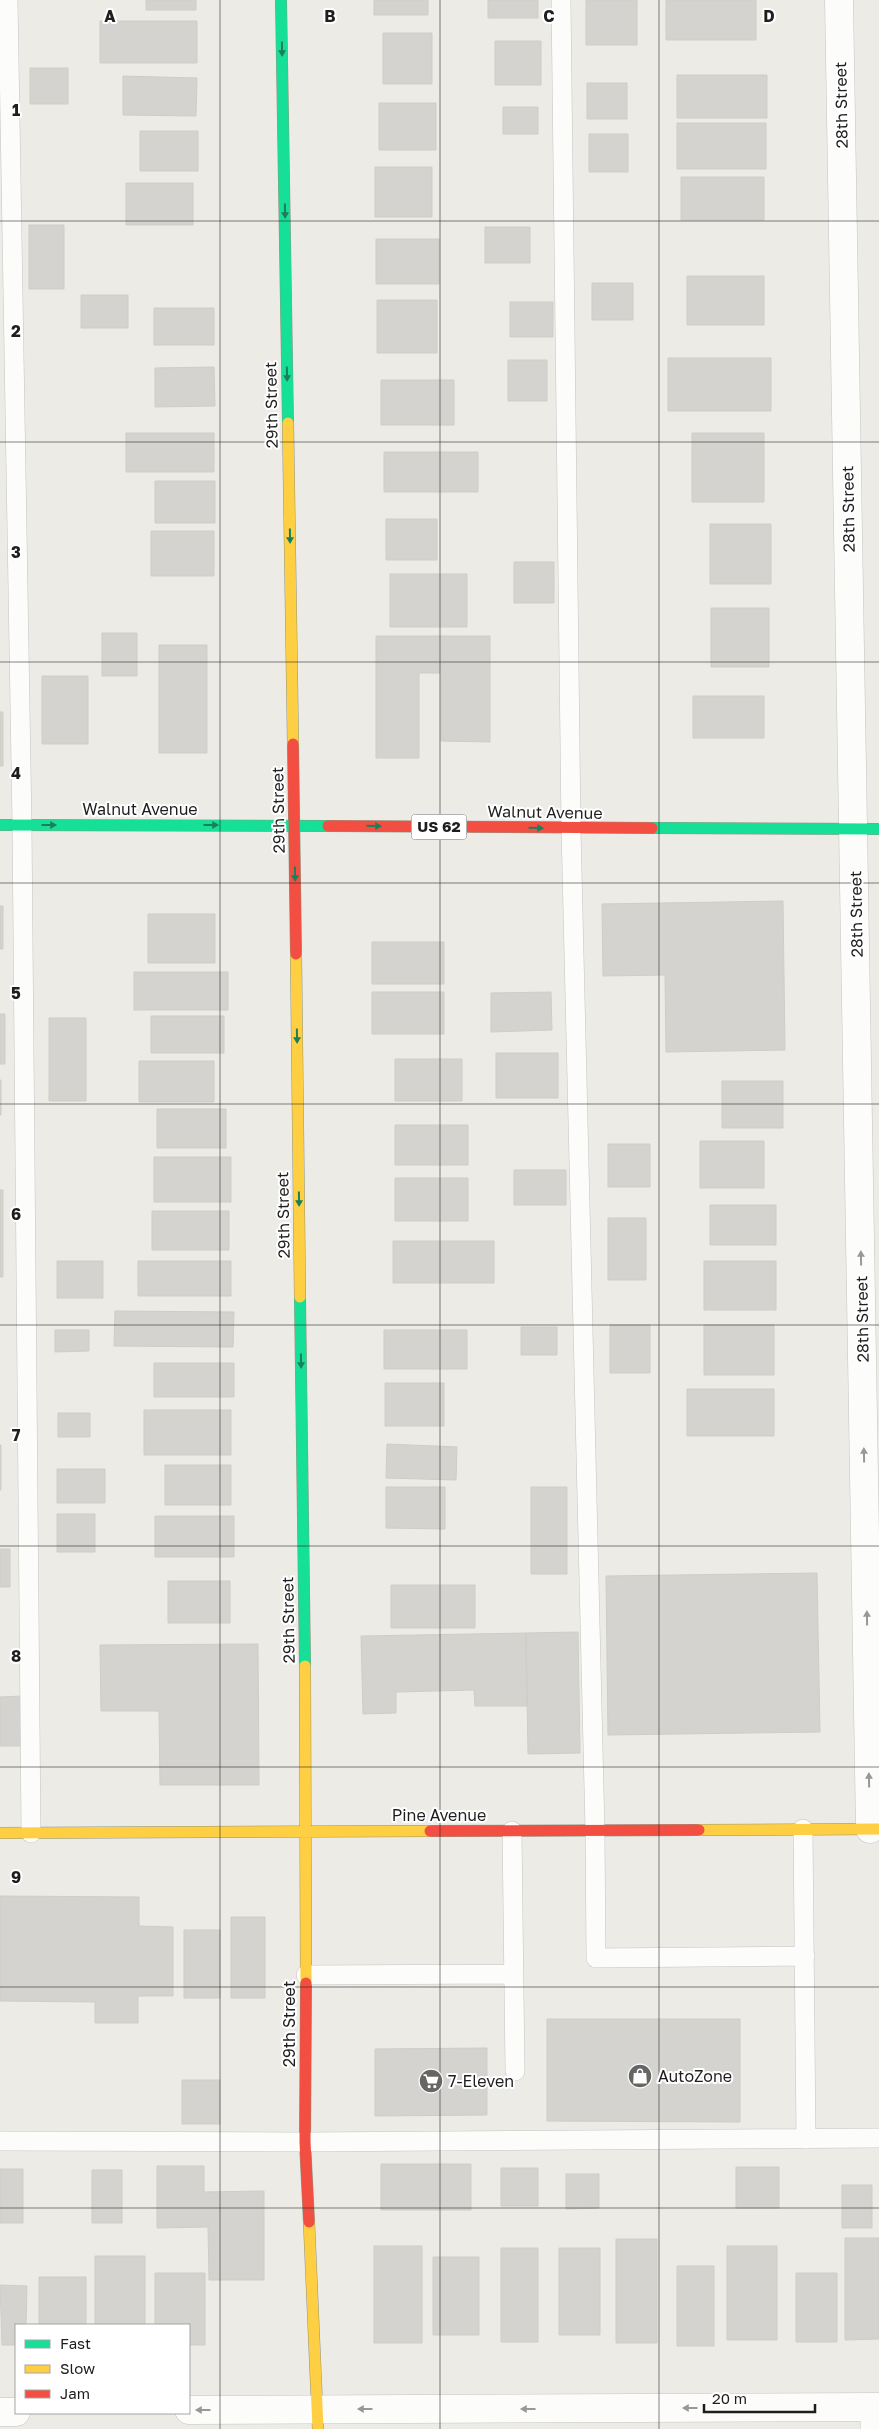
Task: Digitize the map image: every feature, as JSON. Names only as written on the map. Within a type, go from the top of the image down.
[{"type":"street","name":"29th Street","points":[[281,0],[307,1832],[305,2142],[317,2419]]},
{"type":"street","name":"28th Street","points":[[839,0],[867,829],[874,1829]]},
{"type":"street","name":"Walnut Avenue","points":[[0,825],[867,829]]},
{"type":"street","name":"Pine Avenue","points":[[0,1833],[874,1829]]},
{"type":"street","points":[[190,2410],[317,2419],[873,2415]]},
{"type":"street","points":[[0,2412],[15,2412]]},
{"type":"lane","points":[[8,0],[22,825],[30,1833]]},
{"type":"lane","points":[[561,0],[570,828],[595,1831],[596,1958],[805,1956]]},
{"type":"lane","points":[[803,1830],[806,2139]]},
{"type":"lane","points":[[512,1831],[516,2071]]},
{"type":"lane","points":[[306,1975],[514,1974]]},
{"type":"lane","points":[[0,2141],[305,2142],[879,2138]]},
{"type":"building","points":[[146,0],[196,0],[196,10],[146,10]]},
{"type":"building","points":[[374,0],[428,0],[428,15],[374,15]]},
{"type":"building","points":[[488,0],[538,0],[538,18],[488,18]]},
{"type":"building","points":[[586,0],[637,0],[637,45],[586,45]]},
{"type":"building","points":[[666,0],[756,0],[756,40],[666,40]]},
{"type":"building","points":[[100,21],[197,21],[197,63],[100,63]]},
{"type":"building","points":[[383,33],[432,33],[432,84],[383,84]]},
{"type":"building","points":[[495,41],[541,41],[541,85],[495,85]]},
{"type":"building","points":[[30,68],[68,68],[68,104],[30,104]]},
{"type":"building","points":[[677,75],[767,75],[767,118],[677,118]]},
{"type":"building","points":[[123,76],[197,78],[196,116],[123,115]]},
{"type":"building","points":[[587,83],[627,83],[627,119],[587,119]]},
{"type":"building","points":[[379,103],[436,103],[436,150],[379,150]]},
{"type":"building","points":[[503,107],[538,107],[538,134],[503,134]]},
{"type":"building","points":[[677,123],[766,123],[766,169],[677,169]]},
{"type":"building","points":[[140,131],[198,131],[198,171],[140,171]]},
{"type":"building","points":[[589,134],[628,134],[628,172],[589,172]]},
{"type":"building","points":[[375,167],[432,167],[432,217],[375,217]]},
{"type":"building","points":[[681,177],[764,177],[764,220],[681,220]]},
{"type":"building","points":[[126,183],[193,183],[193,225],[126,225]]},
{"type":"building","points":[[29,225],[64,225],[64,289],[29,289]]},
{"type":"building","points":[[485,227],[530,227],[530,263],[485,263]]},
{"type":"building","points":[[376,239],[439,239],[439,284],[376,284]]},
{"type":"building","points":[[687,276],[764,276],[764,325],[687,325]]},
{"type":"building","points":[[592,283],[633,283],[633,320],[592,320]]},
{"type":"building","points":[[81,295],[128,295],[128,328],[81,328]]},
{"type":"building","points":[[377,300],[437,300],[437,353],[377,353]]},
{"type":"building","points":[[510,302],[553,302],[553,337],[510,337]]},
{"type":"building","points":[[154,308],[214,308],[214,345],[154,345]]},
{"type":"building","points":[[668,358],[771,358],[771,411],[668,411]]},
{"type":"building","points":[[508,360],[547,360],[547,401],[508,401]]},
{"type":"building","points":[[214,367],[215,406],[155,407],[155,368]]},
{"type":"building","points":[[381,380],[454,380],[454,425],[381,425]]},
{"type":"building","points":[[126,433],[214,433],[214,472],[126,472]]},
{"type":"building","points":[[692,433],[764,433],[764,502],[692,502]]},
{"type":"building","points":[[384,452],[478,452],[478,492],[384,492]]},
{"type":"building","points":[[155,481],[215,481],[215,523],[155,523]]},
{"type":"building","points":[[386,519],[437,519],[437,560],[386,560]]},
{"type":"building","points":[[710,524],[771,524],[771,584],[710,584]]},
{"type":"building","points":[[151,531],[214,531],[214,576],[151,576]]},
{"type":"building","points":[[514,562],[554,562],[554,603],[514,603]]},
{"type":"building","points":[[390,574],[467,574],[467,627],[390,627]]},
{"type":"building","points":[[711,608],[769,608],[769,667],[711,667]]},
{"type":"building","points":[[102,633],[137,633],[137,676],[102,676]]},
{"type":"building","points":[[376,636],[490,636],[490,742],[441,741],[441,673],[419,673],[419,758],[376,758]]},
{"type":"building","points":[[159,645],[207,645],[207,753],[159,753]]},
{"type":"building","points":[[42,676],[88,676],[88,744],[42,744]]},
{"type":"building","points":[[693,696],[764,696],[764,738],[693,738]]},
{"type":"building","points":[[0,712],[3,712],[3,766],[0,766]]},
{"type":"building","points":[[783,901],[785,1050],[666,1052],[665,975],[603,976],[602,904]]},
{"type":"building","points":[[0,906],[3,906],[3,949],[0,949]]},
{"type":"building","points":[[148,914],[215,914],[215,963],[148,963]]},
{"type":"building","points":[[372,942],[444,942],[444,984],[372,984]]},
{"type":"building","points":[[134,972],[228,972],[228,1010],[134,1010]]},
{"type":"building","points":[[372,992],[444,992],[444,1034],[372,1034]]},
{"type":"building","points":[[551,992],[552,1030],[491,1032],[491,993]]},
{"type":"building","points":[[0,1014],[5,1014],[5,1064],[0,1064]]},
{"type":"building","points":[[151,1016],[224,1016],[224,1053],[151,1053]]},
{"type":"building","points":[[49,1018],[86,1018],[86,1101],[49,1101]]},
{"type":"building","points":[[496,1053],[558,1053],[558,1098],[496,1098]]},
{"type":"building","points":[[395,1059],[462,1059],[462,1101],[395,1101]]},
{"type":"building","points":[[139,1061],[214,1061],[214,1102],[139,1102]]},
{"type":"building","points":[[1,1080],[1,1115],[0,1115]]},
{"type":"building","points":[[722,1081],[783,1081],[783,1128],[722,1128]]},
{"type":"building","points":[[157,1109],[226,1109],[226,1148],[157,1148]]},
{"type":"building","points":[[395,1125],[468,1125],[468,1165],[395,1165]]},
{"type":"building","points":[[700,1141],[764,1141],[764,1188],[700,1188]]},
{"type":"building","points":[[608,1144],[650,1144],[650,1187],[608,1187]]},
{"type":"building","points":[[154,1157],[231,1157],[231,1202],[154,1202]]},
{"type":"building","points":[[514,1170],[566,1170],[566,1205],[514,1205]]},
{"type":"building","points":[[395,1178],[468,1178],[468,1221],[395,1221]]},
{"type":"building","points":[[0,1190],[3,1190],[3,1277],[0,1277]]},
{"type":"building","points":[[710,1205],[776,1205],[776,1245],[710,1245]]},
{"type":"building","points":[[152,1211],[229,1211],[229,1250],[152,1250]]},
{"type":"building","points":[[608,1218],[646,1218],[646,1280],[608,1280]]},
{"type":"building","points":[[393,1241],[494,1241],[494,1283],[393,1283]]},
{"type":"building","points":[[57,1261],[103,1261],[103,1298],[57,1298]]},
{"type":"building","points":[[138,1261],[231,1261],[231,1296],[138,1296]]},
{"type":"building","points":[[704,1261],[776,1261],[776,1310],[704,1310]]},
{"type":"building","points":[[115,1311],[234,1312],[233,1347],[114,1346]]},
{"type":"building","points":[[610,1325],[650,1325],[650,1373],[610,1373]]},
{"type":"building","points":[[704,1325],[774,1325],[774,1375],[704,1375]]},
{"type":"building","points":[[521,1327],[557,1327],[557,1355],[521,1355]]},
{"type":"building","points":[[55,1330],[89,1330],[89,1351],[55,1352]]},
{"type":"building","points":[[384,1330],[467,1330],[467,1369],[384,1369]]},
{"type":"building","points":[[154,1363],[234,1363],[234,1397],[154,1397]]},
{"type":"building","points":[[385,1383],[444,1383],[444,1426],[385,1426]]},
{"type":"building","points":[[687,1389],[774,1389],[774,1436],[687,1436]]},
{"type":"building","points":[[144,1410],[231,1410],[231,1455],[144,1455]]},
{"type":"building","points":[[58,1413],[90,1413],[90,1437],[58,1437]]},
{"type":"building","points":[[387,1444],[457,1447],[456,1480],[386,1478]]},
{"type":"building","points":[[1,1445],[1,1490],[0,1490]]},
{"type":"building","points":[[165,1465],[231,1465],[231,1505],[165,1505]]},
{"type":"building","points":[[57,1469],[105,1469],[105,1503],[57,1503]]},
{"type":"building","points":[[386,1487],[445,1487],[445,1529],[386,1528]]},
{"type":"building","points":[[531,1487],[567,1487],[567,1574],[531,1574]]},
{"type":"building","points":[[57,1514],[95,1514],[95,1552],[57,1552]]},
{"type":"building","points":[[155,1516],[234,1516],[234,1557],[155,1557]]},
{"type":"building","points":[[0,1549],[10,1549],[10,1587],[0,1587]]},
{"type":"building","points":[[817,1573],[820,1732],[608,1735],[606,1576]]},
{"type":"building","points":[[168,1581],[230,1581],[230,1623],[168,1623]]},
{"type":"building","points":[[391,1585],[475,1585],[475,1628],[391,1628]]},
{"type":"building","points":[[578,1632],[580,1753],[528,1754],[526,1633]]},
{"type":"building","points":[[526,1633],[527,1706],[475,1706],[474,1690],[396,1692],[396,1713],[363,1714],[361,1636]]},
{"type":"building","points":[[258,1644],[259,1785],[160,1785],[159,1711],[101,1711],[100,1645]]},
{"type":"building","points":[[22,1696],[23,1746],[0,1746],[0,1697]]},
{"type":"building","points":[[0,1896],[139,1897],[139,1926],[173,1927],[173,1996],[138,1996],[138,2023],[95,2023],[95,2002],[0,2001]]},
{"type":"building","points":[[231,1917],[265,1917],[265,1998],[231,1998]]},
{"type":"building","points":[[184,1930],[220,1930],[220,1998],[184,1998]]},
{"type":"building","points":[[547,2019],[740,2019],[740,2122],[547,2121]]},
{"type":"building","points":[[487,2048],[487,2115],[375,2116],[375,2049]]},
{"type":"building","points":[[182,2080],[220,2080],[220,2124],[182,2124]]},
{"type":"building","points":[[381,2164],[471,2164],[471,2210],[381,2210]]},
{"type":"building","points":[[157,2166],[204,2166],[204,2192],[264,2191],[264,2280],[209,2280],[208,2227],[157,2228]]},
{"type":"building","points":[[736,2167],[779,2167],[779,2208],[736,2208]]},
{"type":"building","points":[[501,2168],[538,2168],[538,2206],[501,2206]]},
{"type":"building","points":[[0,2169],[23,2169],[23,2223],[0,2223]]},
{"type":"building","points":[[92,2170],[122,2170],[122,2223],[92,2223]]},
{"type":"building","points":[[566,2174],[599,2174],[599,2208],[566,2209]]},
{"type":"building","points":[[842,2185],[872,2185],[872,2228],[842,2228]]},
{"type":"building","points":[[845,2238],[879,2238],[879,2339],[845,2340]]},
{"type":"building","points":[[616,2239],[657,2239],[657,2343],[616,2343]]},
{"type":"building","points":[[374,2246],[422,2246],[422,2343],[374,2343]]},
{"type":"building","points":[[727,2246],[777,2246],[777,2340],[727,2340]]},
{"type":"building","points":[[501,2248],[538,2248],[538,2342],[501,2342]]},
{"type":"building","points":[[559,2248],[600,2248],[600,2335],[559,2335]]},
{"type":"building","points":[[95,2256],[145,2256],[145,2324],[95,2324]]},
{"type":"building","points":[[433,2257],[479,2257],[479,2335],[433,2335]]},
{"type":"building","points":[[677,2266],[714,2266],[714,2346],[677,2346]]},
{"type":"building","points":[[155,2273],[205,2273],[205,2345],[190,2345],[190,2324],[155,2324]]},
{"type":"building","points":[[796,2273],[837,2273],[837,2342],[796,2342]]},
{"type":"building","points":[[39,2277],[86,2277],[86,2324],[39,2324]]},
{"type":"building","points":[[0,2285],[27,2286],[26,2324],[15,2324],[15,2345],[2,2345]]},
{"type":"traffic: fast","points":[[281,0],[288,423]]},
{"type":"traffic: fast","points":[[0,825],[328,826]]},
{"type":"traffic: fast","points":[[652,828],[879,829]]},
{"type":"traffic: fast","points":[[300,1297],[305,1666]]},
{"type":"traffic: slow","points":[[288,423],[293,744]]},
{"type":"traffic: slow","points":[[296,954],[300,1297]]},
{"type":"traffic: slow","points":[[305,1666],[306,1983]]},
{"type":"traffic: slow","points":[[699,1830],[879,1829]]},
{"type":"traffic: slow","points":[[0,1833],[430,1831]]},
{"type":"traffic: slow","points":[[309,2222],[318,2429]]},
{"type":"traffic: jam","points":[[293,744],[296,954]]},
{"type":"traffic: jam","points":[[328,826],[652,828]]},
{"type":"traffic: jam","points":[[430,1831],[699,1830]]},
{"type":"traffic: jam","points":[[306,1983],[305,2142],[309,2222]]},
{"type":"place","name":"AutoZone","points":[[640,2076]]},
{"type":"place","name":"7-Eleven","points":[[431,2081]]}]
